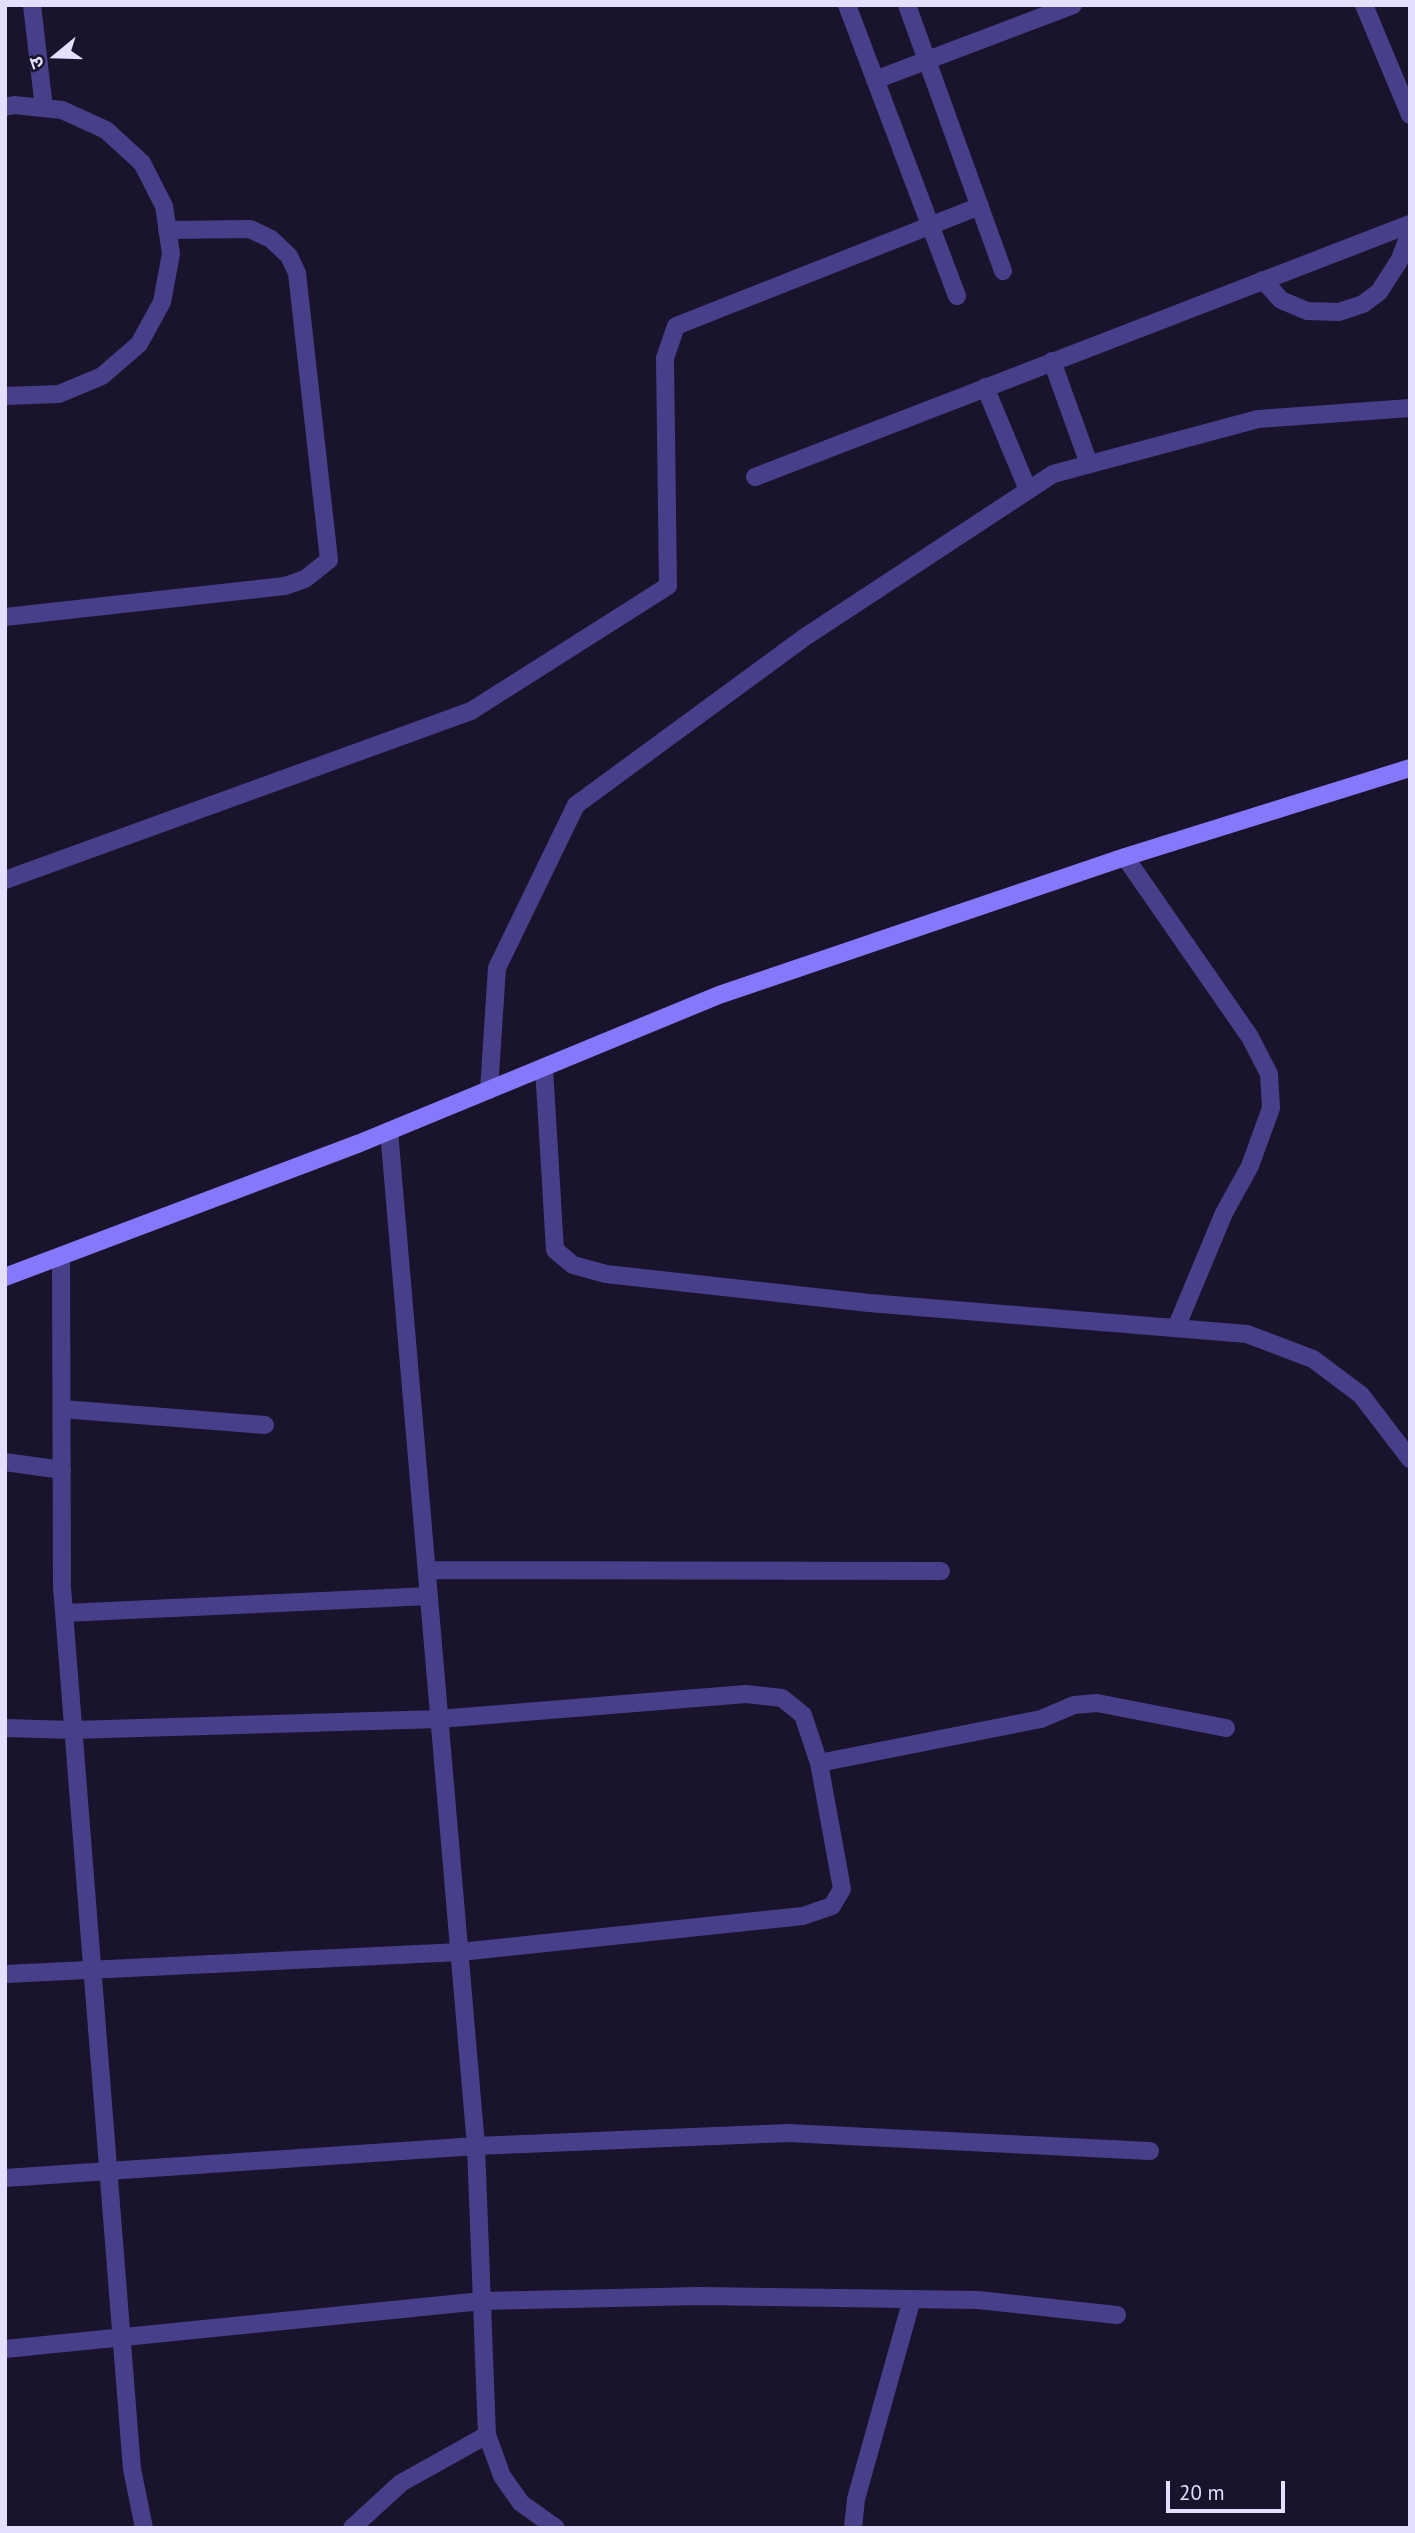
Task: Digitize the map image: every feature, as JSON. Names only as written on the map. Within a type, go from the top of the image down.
[{"type":"street","points":[[32,5],[44,108]]},
{"type":"street","points":[[847,5],[957,296]]},
{"type":"street","points":[[907,5],[1003,271]]},
{"type":"street","points":[[875,80],[1073,5]]},
{"type":"street","points":[[1364,5],[1410,115]]},
{"type":"street","points":[[5,107],[62,110],[106,130],[142,163],[164,206],[172,254],[162,302],[139,344],[102,376],[59,394],[5,396]]},
{"type":"street","points":[[5,880],[471,711],[668,586],[665,358],[676,326],[932,228],[980,206]]},
{"type":"street","points":[[755,477],[1410,224]]},
{"type":"street","points":[[5,617],[285,586],[305,579],[329,559],[298,274],[289,256],[271,239],[250,229],[167,230]]},
{"type":"street","points":[[1263,280],[1281,300],[1307,311],[1339,312],[1363,303],[1380,292],[1399,261],[1410,233]]},
{"type":"street","points":[[1052,361],[1089,464]]},
{"type":"street","points":[[985,387],[1028,491]]},
{"type":"street","points":[[489,1090],[496,968],[576,805],[805,637],[1053,474],[1258,419],[1410,408]]},
{"type":"street","points":[[5,1278],[389,1131],[719,995],[1125,857],[1410,768]]},
{"type":"street","points":[[1125,857],[1250,1037],[1269,1074],[1271,1108],[1250,1166],[1224,1213],[1176,1328]]},
{"type":"street","points":[[544,1068],[555,1250],[573,1265],[606,1274],[855,1301],[1247,1334],[1313,1359],[1361,1395],[1410,1459]]},
{"type":"street","points":[[389,1131],[476,2146],[487,2435],[502,2476],[522,2503],[556,2528]]},
{"type":"street","points":[[61,1258],[65,1614],[132,2469],[144,2528]]},
{"type":"street","points":[[62,1409],[265,1424]]},
{"type":"street","points":[[5,1462],[62,1470]]},
{"type":"street","points":[[427,1570],[941,1571]]},
{"type":"street","points":[[65,1614],[429,1596]]},
{"type":"street","points":[[5,1728],[73,1730],[439,1719],[746,1693],[782,1698],[803,1714],[819,1763],[842,1889],[832,1906],[803,1916],[460,1952],[5,1974]]},
{"type":"street","points":[[819,1763],[1041,1719],[1074,1705],[1097,1703],[1226,1728]]},
{"type":"street","points":[[5,2178],[476,2146],[788,2133],[1150,2151]]},
{"type":"street","points":[[5,2349],[482,2301],[701,2296],[978,2300],[1117,2315]]},
{"type":"street","points":[[853,2528],[856,2499],[912,2299]]},
{"type":"street","points":[[352,2528],[401,2483],[487,2435]]}]
